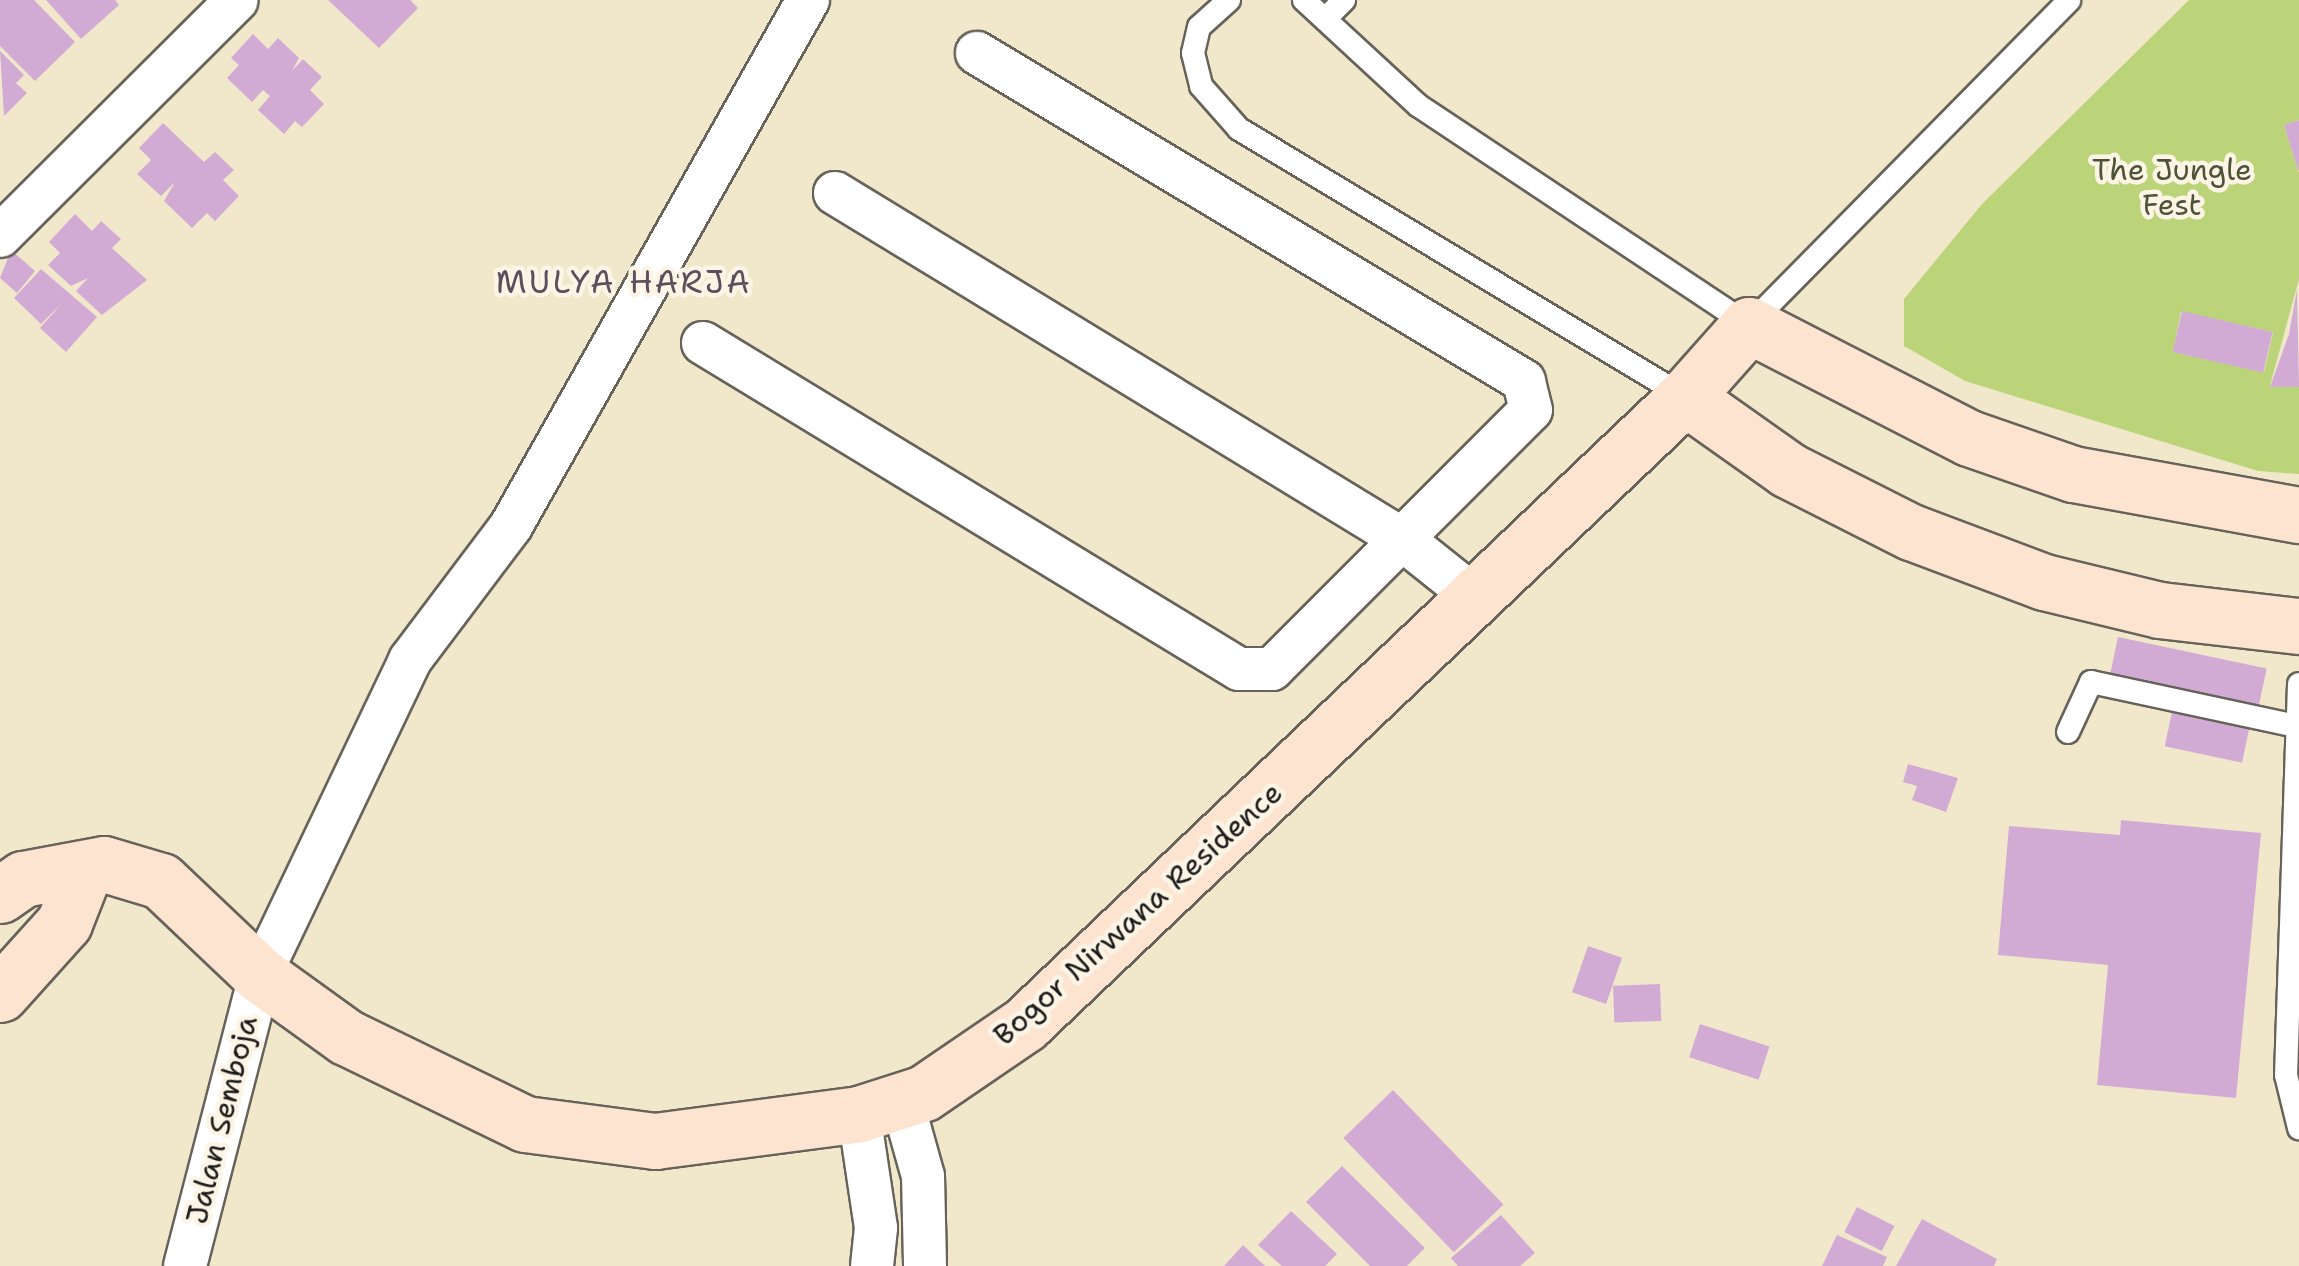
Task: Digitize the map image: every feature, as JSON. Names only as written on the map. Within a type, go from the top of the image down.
[{"type":"street","points":[[0,236],[237,0]]},
{"type":"street","name":"Jalan Semboja","points":[[185,1266],[260,974],[410,660],[511,526],[808,0]]},
{"type":"street","points":[[702,343],[1239,669],[1272,668],[1531,410],[1524,380],[977,54]]},
{"type":"street","points":[[834,193],[1402,539],[1476,598]]},
{"type":"street","points":[[1749,325],[1986,444],[2135,492],[2299,516]]},
{"type":"street","name":"Bogor Nirwana Residence","points":[[0,895],[23,878],[118,865],[162,882],[260,974],[346,1037],[524,1124],[655,1141],[880,1107],[1025,1024],[1476,598],[1684,397],[1749,325]]},
{"type":"street","points":[[1684,397],[1788,470],[2044,582],[2160,610],[2299,626]]},
{"type":"street","points":[[0,994],[64,924],[84,872]]},
{"type":"street","points":[[872,1266],[880,1107]]},
{"type":"street","points":[[880,1107],[923,1176],[925,1266]]},
{"type":"lane","points":[[1228,0],[1199,28],[1193,53],[1201,86],[1239,130],[1684,397]]},
{"type":"lane","points":[[1304,0],[1420,106],[1749,325],[2069,0]]},
{"type":"lane","points":[[1325,19],[1344,0]]},
{"type":"lane","points":[[2068,732],[2088,682],[2297,726]]},
{"type":"lane","points":[[2299,684],[2286,1075],[2299,1128]]},
{"type":"green space","name":"The Jungle Fest","points":[[2189,0],[2299,0],[2299,120],[2284,125],[2299,173],[2299,279],[2270,386],[2299,387],[2299,474],[2258,471],[1965,381],[1904,346],[1904,299],[1982,204]],"holes":[[[2181,312],[2273,332],[2264,372],[2173,352]]]},
{"type":"building","points":[[0,0],[34,0],[75,42],[35,81],[0,46]]},
{"type":"building","points":[[46,0],[115,0],[119,5],[81,39]]},
{"type":"building","points":[[328,0],[410,0],[418,8],[379,48]]},
{"type":"building","points":[[253,34],[268,49],[278,38],[299,58],[292,71],[303,59],[322,77],[310,90],[324,104],[302,127],[295,121],[284,134],[258,110],[270,96],[263,90],[252,102],[227,78],[239,65],[231,58]]},
{"type":"building","points":[[0,51],[24,75],[16,83],[27,93],[4,116]]},
{"type":"building","points":[[2299,120],[2299,170],[2298,170],[2284,125]]},
{"type":"building","points":[[163,123],[204,162],[215,152],[234,170],[223,180],[239,196],[215,221],[207,213],[192,228],[164,201],[175,182],[161,196],[137,174],[151,160],[139,148]]},
{"type":"building","points":[[75,214],[92,231],[101,221],[121,239],[112,248],[147,280],[102,315],[76,291],[88,278],[71,286],[48,265],[60,253],[49,242]]},
{"type":"building","points":[[11,250],[35,271],[17,293],[0,278]]},
{"type":"building","points":[[41,269],[97,317],[66,352],[40,328],[62,303],[41,324],[14,298]]},
{"type":"building","points":[[2297,289],[2299,387],[2270,387],[2289,334]]},
{"type":"building","points":[[2182,311],[2273,332],[2263,373],[2173,352]]},
{"type":"building","points":[[2118,637],[2267,669],[2258,708],[2110,676]]},
{"type":"building","points":[[2172,712],[2249,728],[2242,763],[2165,746]]},
{"type":"building","points":[[1908,764],[1958,778],[1946,812],[1912,800],[1917,786],[1903,782]]},
{"type":"building","points":[[2121,820],[2261,833],[2236,1098],[2097,1085],[2108,965],[1998,955],[2009,826],[2120,835]]},
{"type":"building","points":[[1588,946],[1622,958],[1606,1004],[1572,992]]},
{"type":"building","points":[[1660,984],[1661,1021],[1614,1023],[1613,986]]},
{"type":"building","points":[[1700,1024],[1769,1047],[1759,1080],[1689,1057]]},
{"type":"building","points":[[1393,1090],[1503,1204],[1454,1252],[1343,1138]]},
{"type":"building","points":[[1342,1166],[1425,1248],[1407,1266],[1370,1266],[1306,1202]]},
{"type":"building","points":[[1857,1207],[1894,1226],[1882,1251],[1844,1232]]},
{"type":"building","points":[[1291,1211],[1337,1254],[1325,1266],[1282,1266],[1258,1245]]},
{"type":"building","points":[[1501,1215],[1535,1253],[1520,1266],[1458,1266],[1451,1258]]},
{"type":"building","points":[[1922,1219],[1997,1259],[1994,1266],[1896,1266]]},
{"type":"building","points":[[1837,1235],[1887,1257],[1883,1266],[1822,1266]]},
{"type":"building","points":[[1243,1245],[1265,1266],[1224,1266]]},
{"type":"district","name":"MULYA HARJA","points":[[624,282]]}]
